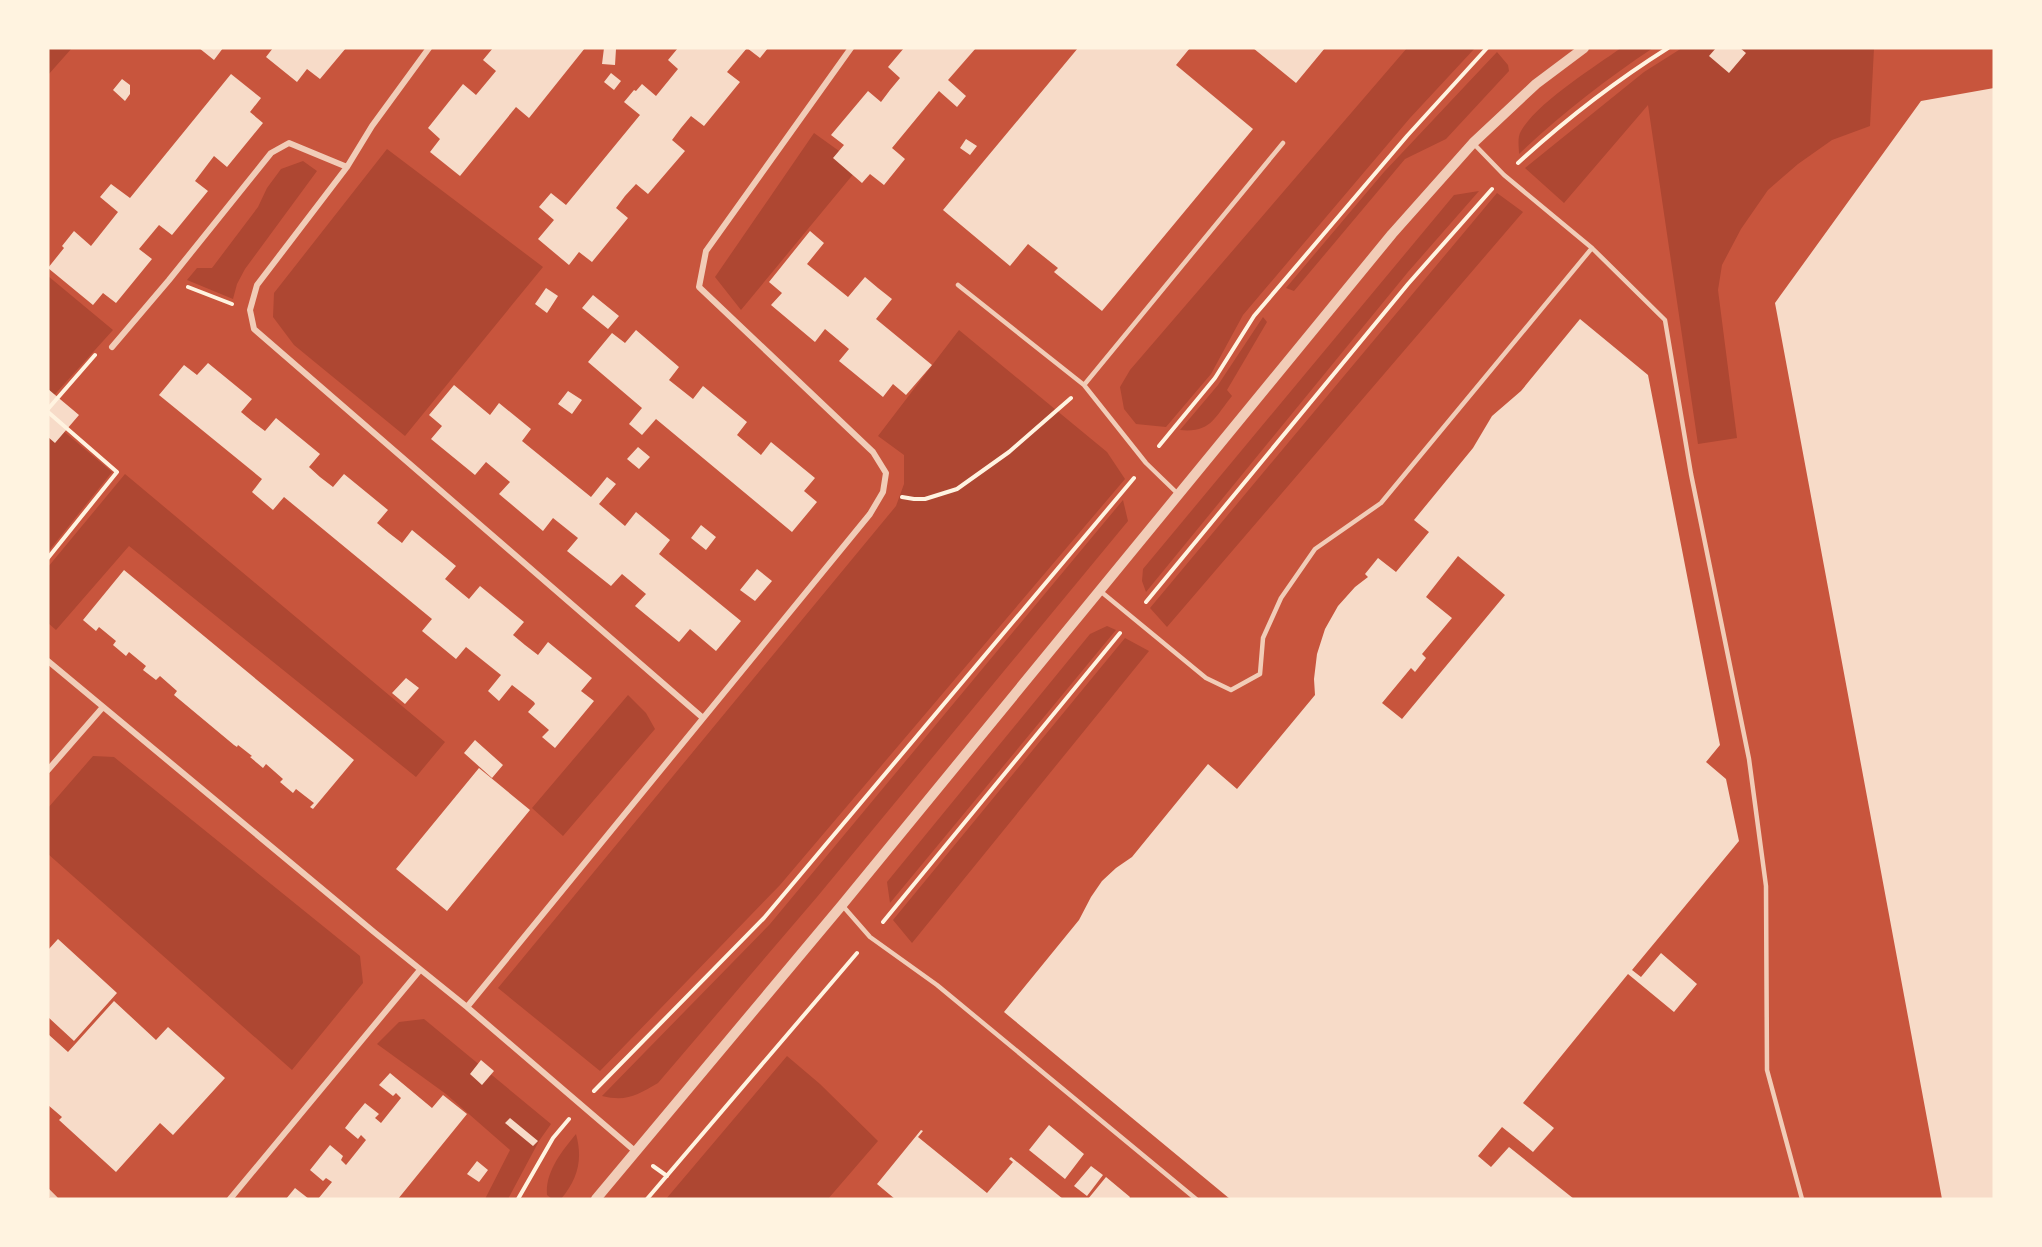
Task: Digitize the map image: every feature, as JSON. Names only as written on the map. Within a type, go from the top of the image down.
[{"type":"street","points":[[429,48],[372,126],[347,167],[256,285],[250,310],[254,329],[703,717]]},
{"type":"street","points":[[467,1007],[870,514],[883,492],[885,473],[873,452],[699,287],[706,251],[851,48]]},
{"type":"street","points":[[596,1199],[842,905],[1392,234],[1473,143],[1536,84],[1584,48]]},
{"type":"street","points":[[112,347],[271,153],[289,143],[347,167]]},
{"type":"street","points":[[48,661],[467,1007],[635,1151]]},
{"type":"street","points":[[48,770],[103,707]]},
{"type":"street","points":[[230,1199],[420,970]]},
{"type":"street","points":[[48,1192],[55,1199]]},
{"type":"lane","points":[[1084,384],[1283,143]]},
{"type":"lane","points":[[1473,143],[1504,175],[1592,248],[1665,320],[1691,474],[1749,759],[1766,886],[1767,1070],[1803,1199]]},
{"type":"lane","points":[[1100,590],[1206,678],[1231,690],[1260,674],[1263,639],[1272,618],[1281,598],[1315,549],[1381,503],[1592,248]]},
{"type":"lane","points":[[958,285],[1084,384],[1146,463],[1178,494]]},
{"type":"lane","points":[[842,905],[870,937],[937,986],[1196,1199]]},
{"type":"path","points":[[518,1199],[553,1138],[580,1105],[764,918],[1146,463],[1215,378],[1254,316],[1407,136],[1486,48]]},
{"type":"path","points":[[169,280],[250,310]]},
{"type":"path","points":[[48,558],[117,472],[48,410],[98,352],[112,347]]},
{"type":"path","points":[[883,492],[914,499],[944,494],[957,489],[1010,452],[1084,384]]},
{"type":"shaded area","points":[[48,48],[72,48],[48,75]]},
{"type":"shaded area","points":[[1407,48],[1475,48],[1410,118],[1243,315],[1211,374],[1166,427],[1136,424],[1124,409],[1120,387],[1130,370]]},
{"type":"shaded area","points":[[1621,48],[1653,48],[1584,98],[1519,154],[1520,133],[1529,120],[1567,86]]},
{"type":"shaded area","points":[[1682,48],[1874,48],[1870,126],[1832,140],[1798,164],[1768,190],[1741,229],[1722,265],[1718,290],[1737,438],[1698,444],[1648,105],[1564,203],[1525,168],[1644,72]]},
{"type":"shaded area","points":[[1497,52],[1508,65],[1509,71],[1446,139],[1405,159],[1294,291],[1286,288],[1384,172]]},
{"type":"shaded area","points":[[814,133],[860,166],[741,310],[715,277]]},
{"type":"shaded area","points":[[387,149],[543,267],[405,436],[294,345],[273,317],[274,293]]},
{"type":"shaded area","points":[[303,161],[317,171],[245,269],[237,284],[233,299],[187,280],[197,268],[212,268],[258,207],[267,188],[281,169]]},
{"type":"shaded area","points":[[1479,191],[1408,272],[1146,592],[1142,581],[1143,569],[1454,195]]},
{"type":"shaded area","points":[[1497,193],[1523,212],[1167,627],[1150,608]]},
{"type":"shaded area","points":[[48,276],[113,330],[48,402]]},
{"type":"shaded area","points":[[1263,317],[1267,322],[1227,390],[1232,396],[1216,417],[1205,426],[1199,429],[1180,430],[1218,385]]},
{"type":"shaded area","points":[[959,330],[1107,452],[1125,479],[780,885],[600,1071],[498,988],[896,506],[904,484],[904,455],[878,436]]},
{"type":"shaded area","points":[[48,418],[112,472],[48,552]]},
{"type":"shaded area","points":[[125,474],[445,742],[416,777],[129,546],[56,630],[48,623],[48,567]]},
{"type":"shaded area","points":[[1123,500],[1128,521],[817,897],[658,1083],[625,1098],[602,1096],[770,924]]},
{"type":"shaded area","points":[[1107,626],[1116,630],[890,903],[887,882],[1090,634]]},
{"type":"shaded area","points":[[1125,638],[1149,651],[912,943],[893,920]]},
{"type":"shaded area","points":[[628,695],[646,713],[655,729],[563,836],[532,808]]},
{"type":"shaded area","points":[[93,756],[114,757],[360,956],[363,983],[292,1070],[48,854],[48,808]]},
{"type":"shaded area","points":[[424,1019],[551,1124],[539,1141],[508,1199],[485,1199],[510,1150],[446,1094],[377,1044],[399,1022]]},
{"type":"shaded area","points":[[787,1056],[820,1084],[878,1141],[828,1199],[666,1199]]},
{"type":"shaded area","points":[[576,1134],[579,1152],[578,1168],[572,1184],[561,1199],[552,1199],[547,1195],[549,1178],[560,1155]]},
{"type":"building","points":[[199,48],[223,48],[214,60]]},
{"type":"building","points":[[273,48],[346,48],[320,79],[307,69],[297,82],[266,57]]},
{"type":"building","points":[[493,48],[585,48],[529,118],[516,107],[460,176],[430,152],[440,139],[428,128],[463,84],[476,95],[496,71],[483,60]]},
{"type":"building","points":[[604,48],[616,49],[615,65],[602,64]]},
{"type":"building","points":[[678,48],[747,48],[727,72],[740,82],[704,126],[691,116],[681,128],[672,140],[685,151],[648,194],[636,184],[625,196],[616,208],[628,218],[592,262],[579,252],[569,265],[538,239],[554,220],[539,207],[551,193],[566,205],[640,115],[624,102],[642,84],[656,96],[678,69],[668,60]]},
{"type":"building","points":[[747,48],[768,48],[760,58]]},
{"type":"building","points":[[904,48],[976,48],[948,80],[966,96],[957,107],[939,91],[892,148],[905,159],[884,185],[870,174],[862,183],[833,158],[844,145],[831,135],[868,91],[881,102],[900,78],[888,67]]},
{"type":"building","points":[[1078,48],[1190,48],[1176,65],[1253,129],[1102,311],[1054,272],[1058,268],[1028,244],[1010,266],[943,210]]},
{"type":"building","points":[[1253,48],[1325,48],[1296,83]]},
{"type":"building","points":[[1716,48],[1740,48],[1746,53],[1729,73],[1709,56]]},
{"type":"building","points":[[611,73],[621,81],[614,90],[604,82]]},
{"type":"building","points":[[231,74],[261,98],[250,112],[263,123],[227,167],[214,156],[195,181],[208,191],[172,235],[159,225],[139,249],[152,259],[116,303],[103,293],[93,305],[48,268],[74,231],[91,246],[118,212],[100,197],[111,184],[130,198]]},
{"type":"building","points":[[122,79],[130,85],[130,94],[125,101],[113,90]]},
{"type":"building","points":[[1994,88],[1994,1199],[1942,1199],[1775,303],[1921,101]]},
{"type":"building","points":[[966,139],[977,146],[970,155],[960,148]]},
{"type":"building","points":[[810,231],[824,243],[807,264],[848,297],[865,277],[892,299],[876,319],[932,365],[906,395],[893,384],[883,397],[839,361],[849,349],[825,329],[815,342],[771,305],[782,293],[769,282]]},
{"type":"building","points":[[546,288],[558,296],[547,313],[535,304]]},
{"type":"building","points":[[593,295],[619,316],[608,329],[582,308]]},
{"type":"building","points":[[1580,319],[1648,375],[1720,745],[1706,762],[1726,779],[1739,841],[1632,970],[1641,977],[1661,953],[1697,984],[1674,1012],[1628,974],[1523,1103],[1554,1128],[1533,1152],[1502,1127],[1478,1156],[1491,1167],[1509,1147],[1574,1199],[1230,1199],[1004,1012],[1079,920],[1102,881],[1132,857],[1208,764],[1237,789],[1315,695],[1317,654],[1325,629],[1338,606],[1355,587],[1368,577],[1365,574],[1378,558],[1396,572],[1429,532],[1414,520],[1473,448],[1492,416],[1521,391]],"holes":[[[1458,556],[1505,595],[1402,719],[1382,703],[1411,668],[1415,672],[1426,658],[1422,654],[1452,618],[1426,597]]]},
{"type":"building","points":[[636,330],[679,367],[669,380],[693,399],[703,386],[747,422],[737,435],[761,455],[771,442],[815,478],[804,491],[817,502],[792,532],[656,419],[642,435],[629,424],[642,408],[588,362],[612,333],[625,343]]},
{"type":"building","points":[[208,363],[252,399],[241,412],[253,422],[265,431],[276,418],[320,454],[309,467],[320,477],[333,487],[344,474],[388,510],[377,523],[389,533],[402,543],[412,530],[456,566],[445,579],[469,599],[480,586],[524,622],[513,635],[525,645],[538,655],[548,642],[592,678],[581,691],[594,701],[555,748],[542,737],[549,730],[528,712],[535,704],[534,702],[512,685],[499,701],[488,691],[501,675],[466,647],[456,659],[422,631],[432,619],[284,497],[273,510],[252,492],[262,479],[159,395],[184,365],[197,375]]},
{"type":"building","points":[[454,385],[490,415],[499,403],[531,429],[522,441],[591,497],[607,477],[616,484],[599,504],[625,526],[636,512],[670,540],[659,554],[741,621],[716,651],[690,629],[679,642],[635,606],[646,594],[622,574],[611,586],[567,551],[578,538],[553,518],[543,531],[499,494],[510,482],[486,462],[475,475],[431,439],[442,426],[429,415]]},
{"type":"building","points":[[48,389],[79,415],[55,443],[48,437]]},
{"type":"building","points":[[568,391],[582,400],[572,414],[558,404]]},
{"type":"building","points":[[638,447],[650,457],[639,469],[627,459]]},
{"type":"building","points":[[701,525],[716,537],[706,550],[691,538]]},
{"type":"building","points":[[757,569],[772,581],[755,601],[740,590]]},
{"type":"building","points":[[124,570],[354,760],[313,809],[310,807],[314,803],[296,789],[293,793],[280,782],[283,779],[266,764],[263,768],[250,757],[252,756],[238,745],[237,747],[234,745],[174,695],[177,691],[160,676],[156,680],[143,670],[146,666],[129,652],[126,656],[113,645],[116,641],[99,627],[96,631],[83,620]]},
{"type":"building","points":[[406,678],[419,688],[405,704],[392,693]]},
{"type":"building","points":[[475,740],[503,765],[492,778],[464,753]]},
{"type":"building","points":[[479,768],[530,810],[447,911],[396,869]]},
{"type":"building","points":[[58,939],[117,993],[74,1041],[48,1017],[48,950]]},
{"type":"building","points":[[114,1001],[156,1040],[168,1027],[225,1078],[173,1135],[160,1123],[116,1172],[59,1120],[62,1117],[48,1105],[48,1034],[68,1052]]},
{"type":"building","points":[[481,1060],[494,1071],[482,1085],[470,1074]]},
{"type":"building","points":[[390,1073],[432,1108],[443,1095],[467,1114],[398,1199],[318,1199],[332,1182],[326,1178],[323,1181],[310,1170],[330,1145],[343,1156],[341,1160],[346,1165],[366,1140],[361,1135],[358,1139],[345,1128],[355,1115],[365,1103],[379,1114],[375,1118],[381,1123],[401,1098],[396,1093],[393,1096],[379,1085]]},
{"type":"building","points":[[510,1118],[538,1141],[533,1146],[505,1123]]},
{"type":"building","points":[[1049,1125],[1084,1154],[1065,1179],[1029,1150]]},
{"type":"building","points":[[921,1130],[923,1131],[918,1137],[987,1193],[1013,1162],[1009,1159],[1011,1157],[1063,1199],[895,1199],[877,1184]]},
{"type":"building","points":[[477,1161],[488,1170],[479,1182],[467,1174]]},
{"type":"building","points":[[1091,1166],[1103,1175],[1087,1196],[1074,1186]]},
{"type":"building","points":[[1106,1177],[1130,1197],[1129,1199],[1088,1199]]},
{"type":"building","points":[[295,1188],[309,1199],[286,1199]]}]
